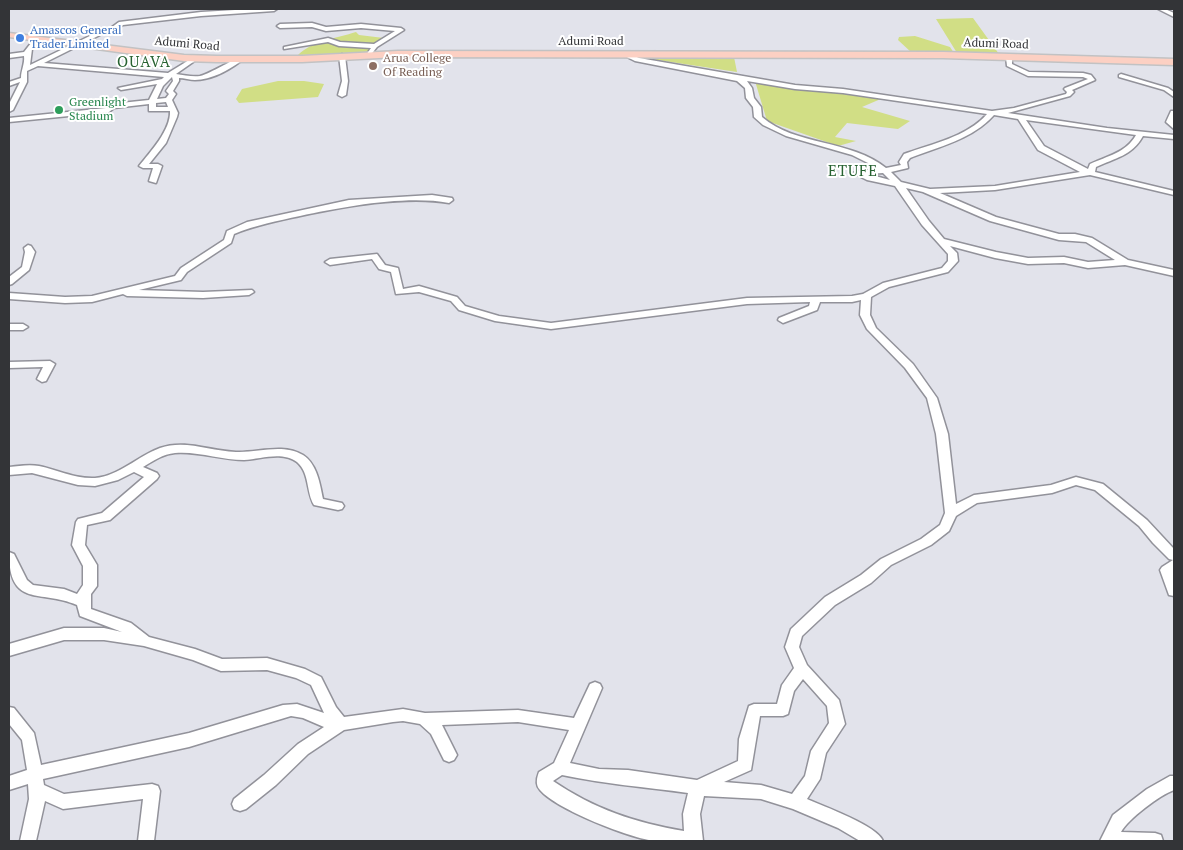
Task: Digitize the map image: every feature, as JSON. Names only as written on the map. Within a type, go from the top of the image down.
[{"type":"main road","name":"Adumi Road","points":[[9,35],[194,59],[239,60],[369,55],[625,54],[943,55],[1174,62]]},
{"type":"street","points":[[126,22],[274,9]]},
{"type":"street","points":[[1161,9],[1174,15]]},
{"type":"street","points":[[9,110],[24,82],[24,70],[30,60],[78,44],[132,20],[133,14]]},
{"type":"street","points":[[280,26],[312,25],[326,30],[361,26],[401,30],[375,46],[369,55]]},
{"type":"street","points":[[30,60],[27,49],[37,40]]},
{"type":"street","points":[[286,48],[328,40],[339,44],[375,46]]},
{"type":"street","points":[[625,54],[637,60],[795,87],[843,91],[1158,135],[1174,139]]},
{"type":"street","points":[[9,56],[30,60],[198,78],[230,66],[239,60]]},
{"type":"street","points":[[342,56],[345,81],[342,95]]},
{"type":"street","points":[[1009,57],[1009,65],[1028,74],[1083,75],[1089,76],[1092,80],[1067,89],[1071,92],[1068,96],[1015,110],[992,113],[988,119],[954,138],[907,156],[903,162],[905,166],[899,169],[857,173],[870,178],[938,192],[995,188],[1090,173]]},
{"type":"street","points":[[121,88],[161,81],[194,59]]},
{"type":"street","points":[[330,262],[374,256],[382,267],[395,270],[399,292],[419,289],[454,300],[462,308],[498,319],[551,326],[747,301],[852,299],[866,296],[886,284],[945,270],[953,260],[952,253],[888,171],[875,162],[854,153],[814,143],[762,122],[757,114],[757,107],[750,98],[750,90],[745,81],[725,74]]},
{"type":"street","points":[[9,120],[109,110],[111,106],[168,100],[172,94],[169,91],[176,81],[175,77],[179,76]]},
{"type":"street","points":[[1121,76],[1166,89],[1174,96]]},
{"type":"street","points":[[9,84],[23,79]]},
{"type":"street","points":[[161,81],[152,102],[152,109],[172,109]]},
{"type":"street","points":[[153,181],[158,166],[143,166],[162,143],[173,117],[168,100]]},
{"type":"street","points":[[1174,113],[1170,122],[1174,127]]},
{"type":"street","points":[[1020,117],[1041,148],[1052,152],[1073,167],[1090,173],[1174,192]]},
{"type":"street","points":[[1090,173],[1092,166],[1124,154],[1136,142],[1140,134]]},
{"type":"street","points":[[924,190],[993,219],[1059,237],[1075,237],[1089,240],[1125,262]]},
{"type":"street","points":[[9,296],[65,300],[92,299],[178,278],[184,270],[228,241],[230,233],[250,224],[349,203],[432,197],[449,200]]},
{"type":"street","points":[[942,241],[1028,261],[1064,260],[1088,265],[1125,262],[1174,273]]},
{"type":"street","points":[[9,282],[26,268],[30,252],[28,248]]},
{"type":"street","points":[[118,293],[152,295],[249,292]]},
{"type":"street","points":[[795,802],[812,779],[819,752],[837,724],[834,704],[802,670],[792,647],[796,633],[830,601],[866,579],[886,562],[926,542],[945,528],[951,513],[942,434],[932,398],[909,366],[872,329],[865,315],[866,296]]},
{"type":"street","points":[[784,320],[814,308],[815,300]]},
{"type":"street","points":[[9,327],[23,327]]},
{"type":"street","points":[[9,365],[50,364],[42,380]]},
{"type":"street","points":[[9,471],[32,469],[71,481],[95,482],[110,479],[164,452],[179,447],[215,455],[243,456],[285,452],[300,458],[310,472],[318,502],[338,506]]},
{"type":"street","points":[[135,468],[153,476],[106,517],[82,522],[77,539],[80,552],[90,565],[90,586],[84,593],[83,602],[85,612],[126,627],[145,641]]},
{"type":"street","points":[[951,513],[974,499],[1052,489],[1076,481],[1099,487],[1143,523],[1174,556]]},
{"type":"street","points":[[9,557],[22,583],[29,590],[64,594],[83,602]]},
{"type":"street","points":[[1174,566],[1167,570],[1174,591]]},
{"type":"street","points":[[9,650],[64,634],[104,634],[145,641],[195,655],[222,665],[267,664],[300,673],[316,681],[331,712],[341,724]]},
{"type":"street","points":[[595,688],[560,768],[545,777],[545,785],[563,799],[622,826],[690,840],[693,803],[700,788],[745,765],[747,739],[754,710],[783,710],[787,689],[802,670]]},
{"type":"street","points":[[9,783],[36,781],[229,730],[264,716],[292,710],[326,722],[341,724],[391,715],[412,715],[426,719],[518,716],[579,725]]},
{"type":"street","points":[[9,713],[29,738],[36,781],[37,799],[28,841]]},
{"type":"street","points":[[426,719],[436,728],[449,755]]},
{"type":"street","points":[[240,804],[270,780],[303,749],[341,724]]},
{"type":"street","points":[[560,768],[599,776],[628,777],[700,788],[761,792],[795,802],[844,823],[875,841]]},
{"type":"street","points":[[36,781],[62,802],[152,791],[146,841]]},
{"type":"street","points":[[1156,841],[1108,841],[1119,820],[1153,794],[1174,782]]},
{"type":"green space","points":[[973,18],[999,54],[957,53],[936,19]]},
{"type":"green space","points":[[356,32],[359,35],[384,38],[375,44],[375,49],[371,53],[298,55],[317,43]]},
{"type":"green space","points":[[915,36],[950,47],[954,53],[912,53],[898,40],[899,37]]},
{"type":"green space","points":[[638,57],[734,57],[737,72]]},
{"type":"green space","points":[[278,81],[304,81],[324,84],[318,97],[239,103],[236,99],[242,89]]},
{"type":"green space","points":[[755,81],[883,98],[862,107],[910,121],[898,129],[847,123],[835,137],[856,141],[838,146],[767,121]]},
{"type":"place","name":"Amascos General Trader Limited","points":[[20,38]]},
{"type":"place","name":"Arua College Of Reading","points":[[373,66]]},
{"type":"place","name":"Greenlight Stadium","points":[[59,110]]},
{"type":"district","name":"OUAVA","points":[[144,63]]},
{"type":"district","name":"ETUFE","points":[[853,172]]}]
